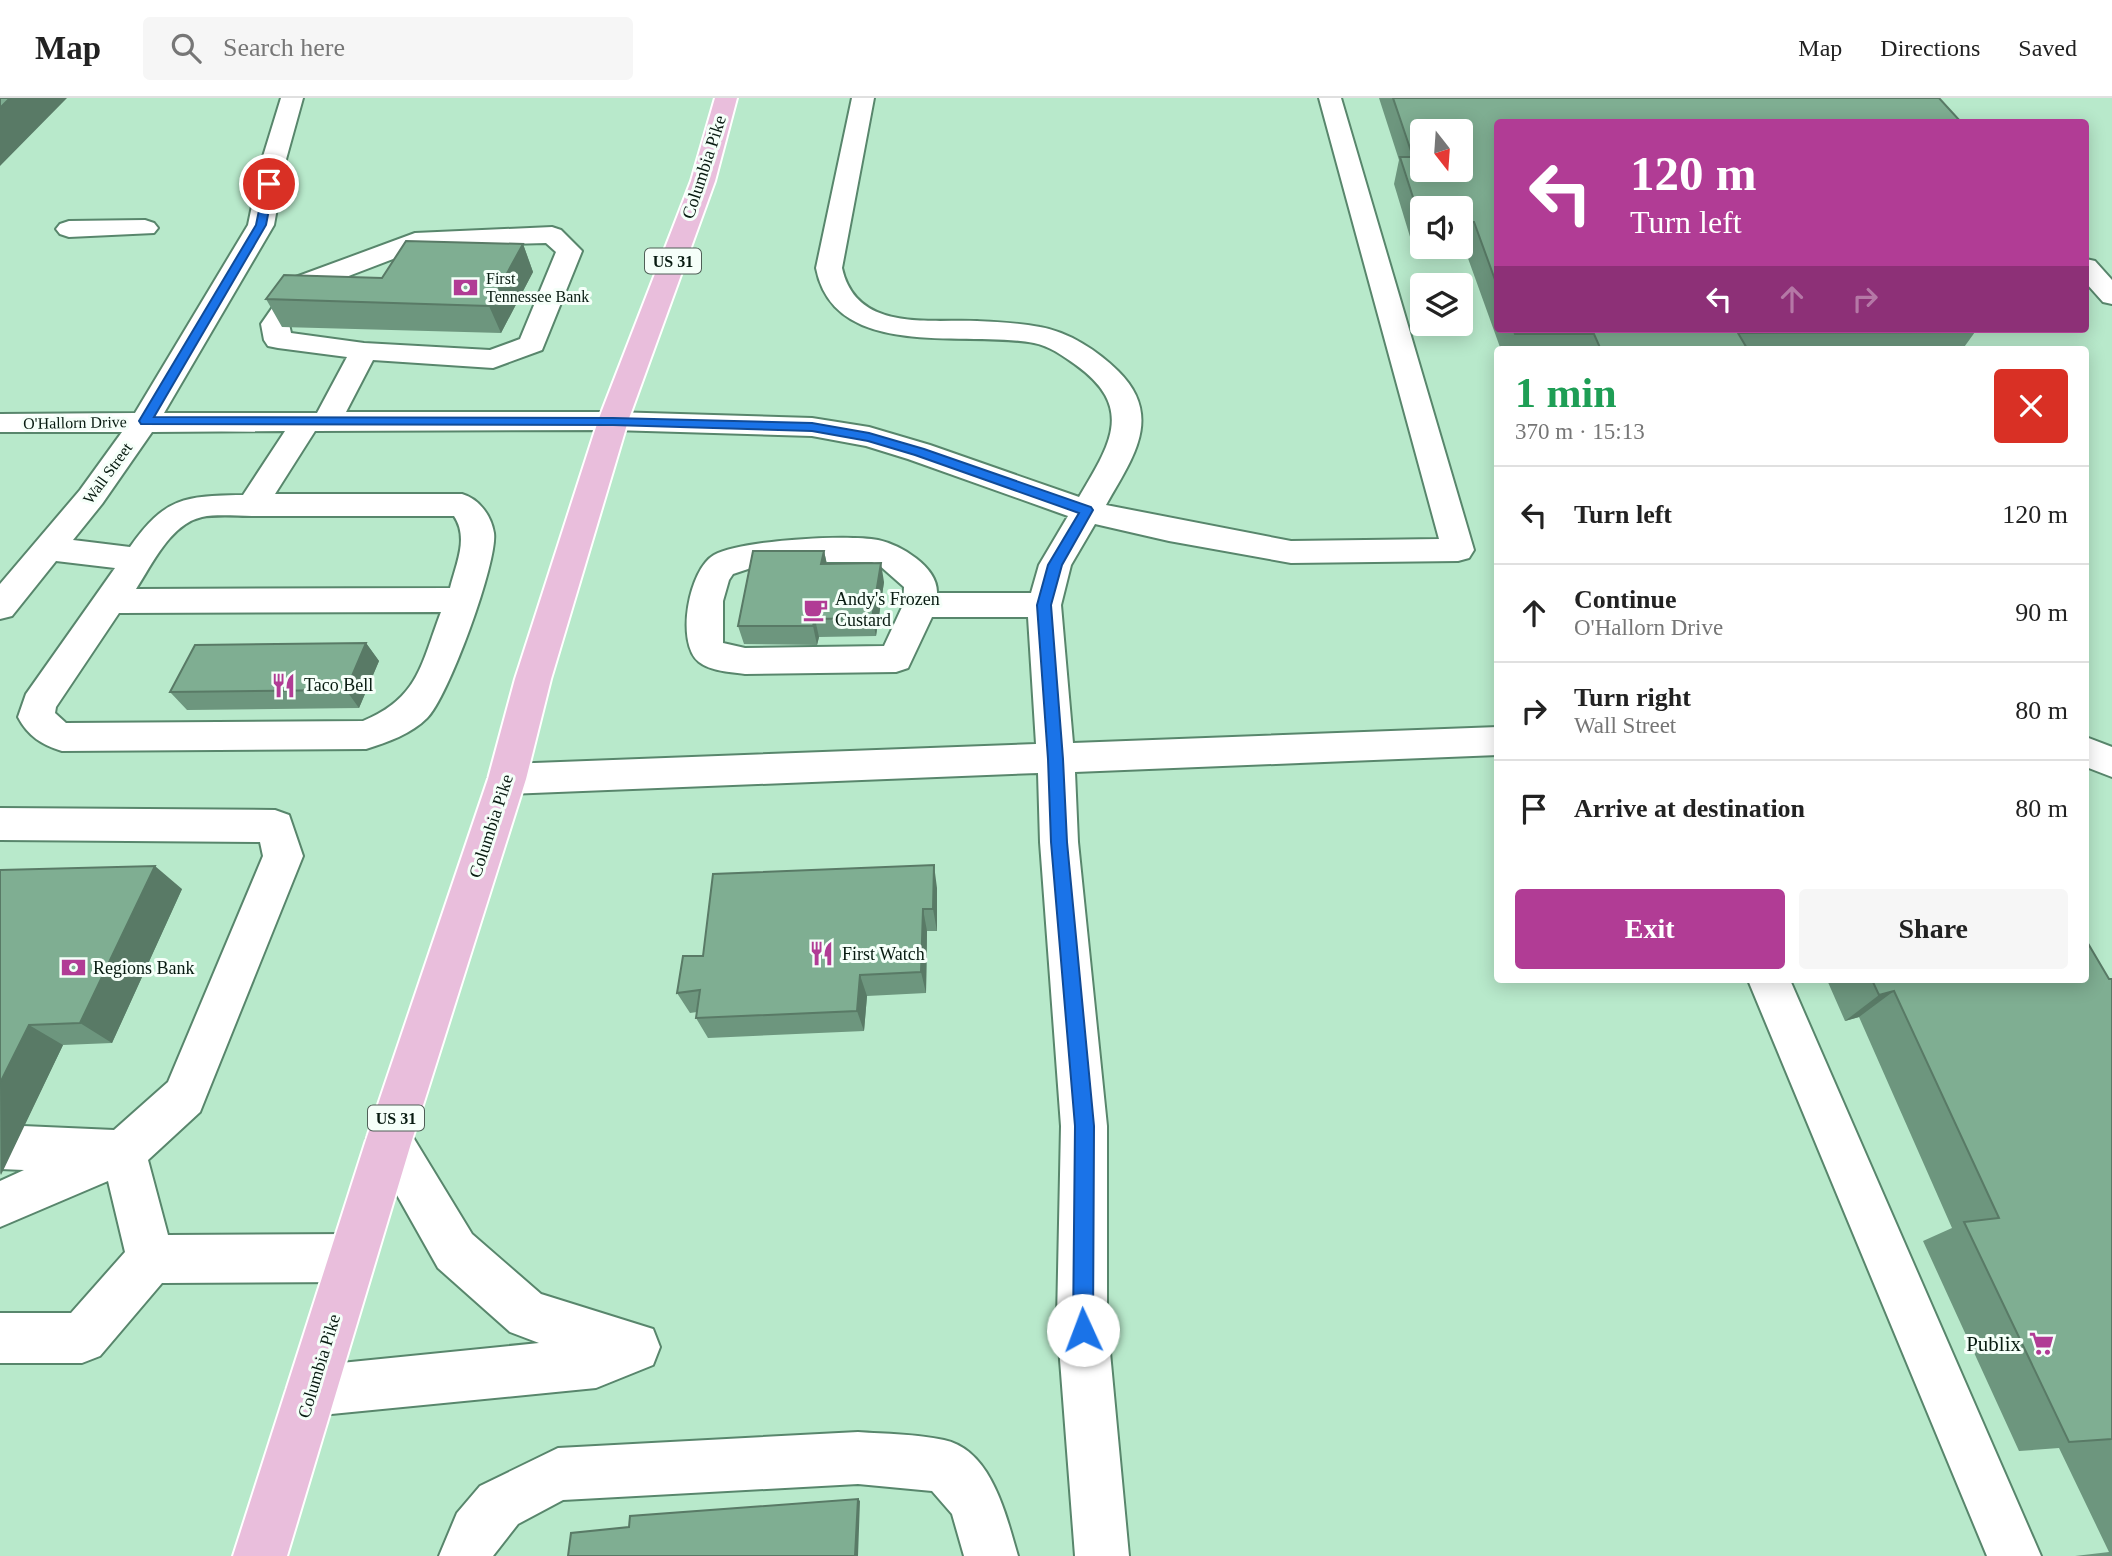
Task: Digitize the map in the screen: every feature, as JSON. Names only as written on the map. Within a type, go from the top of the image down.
[{"type":"main road","name":"Columbia Pike","points":[[260,1556],[389,1140],[507,779],[533,679],[613,422],[703,181],[726,98]]},
{"type":"street","name":"Wall Street","points":[[0,607],[91,497],[145,421],[261,225],[273,163],[292,98]]},
{"type":"street","points":[[863,98],[830,268],[832,283],[854,309],[869,318],[903,329],[977,329],[1040,335],[1066,345],[1099,368],[1114,383],[1124,404],[1127,425],[1123,448],[1055,565],[1044,605],[1056,759],[1059,842],[1084,1126],[1082,1320],[1102,1556]]},
{"type":"street","name":"O'Hallorn Drive","points":[[0,423],[613,422],[812,427],[869,437],[1086,510],[1170,530],[1291,552],[1458,550],[1331,98]]},
{"type":"street","points":[[69,229],[145,228]]},
{"type":"street","points":[[552,235],[569,251],[532,344],[493,359],[365,351],[278,340],[275,324],[302,284],[424,238],[552,235]]},
{"type":"street","points":[[2089,270],[2112,296]]},
{"type":"street","points":[[252,505],[317,421],[365,351]]},
{"type":"street","points":[[252,505],[463,505],[470,513],[478,533],[463,600],[428,692],[415,708],[397,722],[366,735],[62,737],[54,734],[36,717],[39,704],[160,528],[183,512],[201,506],[252,505]]},
{"type":"street","points":[[48,549],[139,559]]},
{"type":"street","points":[[875,551],[891,557],[920,583],[920,604],[895,659],[745,661],[723,658],[710,652],[703,643],[702,632],[714,575],[729,562],[746,556],[875,551]]},
{"type":"street","points":[[104,610],[463,600]]},
{"type":"street","points":[[920,604],[1044,605]]},
{"type":"street","points":[[507,779],[1494,741]]},
{"type":"street","points":[[2089,753],[2112,762]]},
{"type":"street","points":[[0,824],[275,826],[283,856],[184,1097],[122,1152],[0,1204]]},
{"type":"street","points":[[1770,983],[2014,1556]]},
{"type":"street","points":[[312,1391],[596,1363],[635,1347],[527,1315],[455,1251],[389,1140]]},
{"type":"street","points":[[0,1147],[122,1152]]},
{"type":"street","points":[[122,1152],[151,1259]]},
{"type":"street","points":[[0,1338],[82,1338],[151,1259],[352,1258]]},
{"type":"street","points":[[466,1556],[475,1532],[499,1505],[558,1474],[858,1458],[945,1466],[974,1499],[991,1556]]},
{"type":"building","points":[[0,98],[10,98],[0,108]]},
{"type":"building","points":[[1393,98],[1939,98],[1958,119],[1494,119],[1494,277],[1473,222],[1473,196],[1413,196],[1400,157],[1410,157],[1410,182],[1474,182],[1474,119],[1410,119],[1410,148]]},
{"type":"building","points":[[406,241],[523,244],[489,306],[266,299],[284,275],[382,278]]},
{"type":"building","points":[[1738,333],[1746,346],[1599,346],[1594,334],[1515,334]]},
{"type":"building","name":"Andy's Frozen Custard","points":[[753,551],[824,551],[821,564],[881,563],[872,618],[815,619],[813,626],[738,626]]},
{"type":"building","points":[[366,643],[346,690],[170,692],[195,645]]},
{"type":"building","name":"First Watch","points":[[934,865],[933,909],[923,909],[921,972],[860,975],[857,1011],[696,1018],[700,990],[677,993],[683,956],[703,956],[713,874]]},
{"type":"building","points":[[155,866],[80,1023],[29,1025],[0,1083],[0,870]]},
{"type":"building","name":"Publix","points":[[2089,945],[2109,979],[2112,979],[2112,1439],[2069,1442],[1964,1222],[1999,1218],[1894,991],[1879,995],[1873,983],[2089,983]]},
{"type":"building","points":[[858,1499],[855,1556],[568,1556],[571,1533],[629,1527],[630,1516]]},
{"type":"place","name":"First Tennessee Bank","points":[[466,287]]},
{"type":"place","name":"Andy's Frozen Custard","points":[[815,609]]},
{"type":"place","name":"Taco Bell","points":[[284,685]]},
{"type":"place","name":"First Watch","points":[[822,954]]},
{"type":"place","name":"Regions Bank","points":[[73,968]]},
{"type":"place","name":"Publix","points":[[2041,1344]]},
{"type":"route","points":[[269,184],[261,225],[145,421],[613,422],[812,427],[869,437],[919,452],[1086,510],[1055,565],[1044,605],[1056,759],[1059,842],[1084,1126],[1083,1330]]}]
